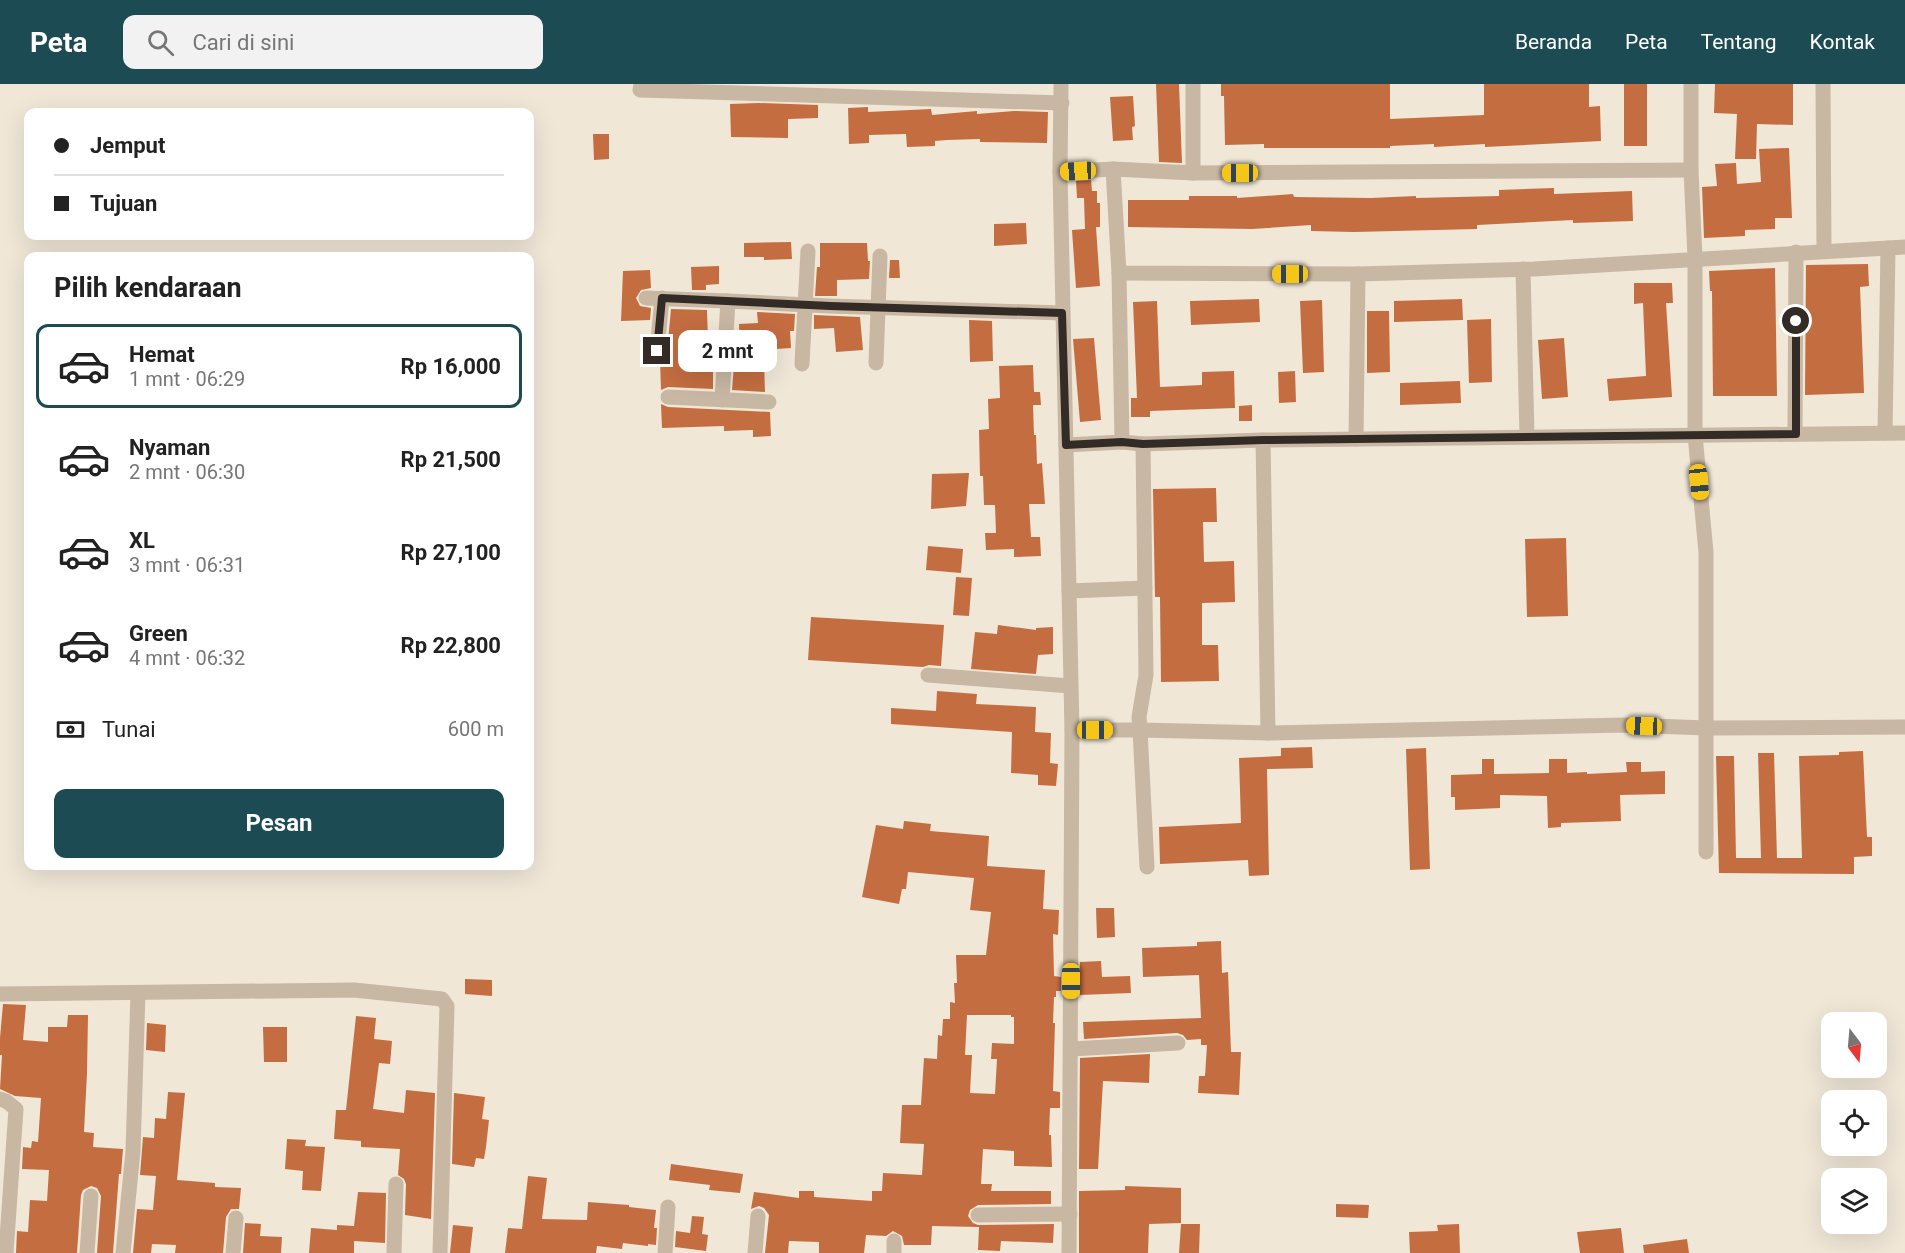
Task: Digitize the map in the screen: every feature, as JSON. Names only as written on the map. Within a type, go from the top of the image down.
[{"type":"street","points":[[641,84],[640,90],[1062,103]]},
{"type":"street","points":[[1061,84],[1062,313],[1072,730],[1069,1253]]},
{"type":"street","points":[[1193,84],[1193,173]]},
{"type":"street","points":[[1691,84],[1691,170],[1695,258],[1695,435],[1706,552],[1706,852]]},
{"type":"street","points":[[1823,84],[1824,251]]},
{"type":"street","points":[[1060,172],[1113,169],[1193,173],[1691,170]]},
{"type":"street","points":[[1113,169],[1119,273],[1122,442]]},
{"type":"street","points":[[1119,273],[1358,273],[1522,269],[1905,247]]},
{"type":"street","points":[[1886,433],[1888,248]]},
{"type":"street","points":[[802,364],[808,251]]},
{"type":"street","points":[[1796,252],[1796,434]]},
{"type":"street","points":[[876,363],[880,256]]},
{"type":"street","points":[[1522,269],[1527,437]]},
{"type":"street","points":[[1356,439],[1358,273]]},
{"type":"street","points":[[646,298],[1062,313]]},
{"type":"street","points":[[657,351],[662,298]]},
{"type":"street","points":[[722,400],[728,301]]},
{"type":"street","points":[[668,397],[769,402]]},
{"type":"street","points":[[1066,445],[1122,442],[1143,444],[1263,440],[1905,433]]},
{"type":"street","points":[[1263,440],[1268,733]]},
{"type":"street","points":[[1143,444],[1146,675],[1139,717],[1147,867]]},
{"type":"street","points":[[1069,591],[1145,588]]},
{"type":"street","points":[[928,675],[1070,686]]},
{"type":"street","points":[[1072,730],[1268,733],[1624,725],[1707,728],[1905,727]]},
{"type":"street","points":[[0,994],[354,990],[442,999],[447,1006],[440,1253]]},
{"type":"street","points":[[123,1253],[133,1151],[138,993]]},
{"type":"street","points":[[1071,1049],[1178,1043]]},
{"type":"street","points":[[0,1099],[15,1109],[6,1253]]},
{"type":"street","points":[[394,1253],[396,1184]]},
{"type":"street","points":[[87,1253],[91,1196]]},
{"type":"street","points":[[665,1253],[668,1207]]},
{"type":"street","points":[[978,1215],[1070,1214]]},
{"type":"street","points":[[755,1253],[758,1216]]},
{"type":"street","points":[[233,1253],[236,1218]]},
{"type":"building","points":[[1156,84],[1179,84],[1182,163],[1159,162]]},
{"type":"building","points":[[1221,84],[1390,84],[1390,119],[1484,115],[1484,84],[1589,84],[1589,107],[1600,106],[1601,141],[1485,147],[1485,144],[1434,147],[1434,144],[1390,146],[1390,148],[1264,148],[1264,144],[1225,145],[1224,96],[1221,96]]},
{"type":"building","points":[[1624,84],[1647,84],[1647,146],[1624,146]]},
{"type":"building","points":[[1715,84],[1793,84],[1793,125],[1757,124],[1756,159],[1735,159],[1737,114],[1714,113]]},
{"type":"building","points":[[1133,96],[1135,126],[1132,127],[1133,140],[1113,141],[1110,97]]},
{"type":"building","points":[[730,104],[818,105],[818,118],[788,119],[788,138],[731,137]]},
{"type":"building","points":[[868,107],[868,112],[931,109],[932,115],[977,111],[977,114],[1014,111],[1048,112],[1047,143],[980,142],[980,139],[935,141],[935,146],[907,147],[906,134],[869,135],[869,143],[849,144],[848,108]]},
{"type":"building","points":[[593,134],[609,134],[609,159],[594,160]]},
{"type":"building","points":[[1789,148],[1792,218],[1775,218],[1775,229],[1745,230],[1745,236],[1704,238],[1702,187],[1717,186],[1715,164],[1736,163],[1737,184],[1761,182],[1759,149]]},
{"type":"building","points":[[1091,180],[1092,191],[1097,191],[1097,203],[1100,203],[1100,227],[1096,227],[1100,286],[1076,288],[1072,230],[1085,229],[1084,198],[1077,198],[1076,181]]},
{"type":"building","points":[[1554,188],[1554,194],[1632,191],[1633,221],[1573,223],[1573,220],[1477,225],[1477,229],[1354,232],[1311,231],[1311,225],[1252,229],[1128,227],[1128,200],[1189,200],[1189,196],[1237,196],[1237,198],[1293,194],[1294,197],[1371,198],[1499,196],[1499,190]]},
{"type":"building","points":[[1026,223],[1027,244],[994,246],[994,224]]},
{"type":"building","points":[[791,242],[792,259],[764,260],[764,257],[744,257],[744,243]]},
{"type":"building","points":[[820,243],[867,243],[868,261],[870,261],[869,279],[837,280],[837,296],[815,296],[817,267],[820,267]]},
{"type":"building","points":[[890,260],[899,260],[900,278],[889,278]]},
{"type":"building","points":[[1868,264],[1869,286],[1860,287],[1864,393],[1805,395],[1806,265]]},
{"type":"building","points":[[719,266],[719,284],[706,285],[706,290],[692,290],[691,267]]},
{"type":"building","points":[[1775,268],[1777,396],[1713,396],[1712,291],[1710,291],[1709,271]]},
{"type":"building","points":[[650,270],[651,288],[641,290],[636,298],[640,306],[651,308],[650,320],[621,321],[623,271]]},
{"type":"building","points":[[1634,283],[1672,283],[1673,303],[1666,303],[1672,397],[1609,401],[1607,379],[1646,376],[1643,303],[1634,304]]},
{"type":"building","points":[[1259,299],[1260,322],[1191,325],[1190,301]]},
{"type":"building","points":[[1462,299],[1463,320],[1394,322],[1394,301]]},
{"type":"building","points":[[1322,300],[1324,372],[1303,373],[1300,301]]},
{"type":"building","points":[[1157,301],[1160,387],[1202,385],[1202,372],[1234,371],[1235,408],[1150,411],[1150,417],[1131,417],[1131,398],[1137,398],[1133,302]]},
{"type":"building","points":[[671,309],[707,310],[708,341],[713,340],[713,389],[668,387],[661,390],[660,360],[667,352]]},
{"type":"building","points":[[1367,311],[1389,311],[1390,372],[1367,373]]},
{"type":"building","points":[[757,312],[795,314],[794,331],[790,331],[791,348],[776,349],[776,360],[764,361],[765,392],[732,390],[734,365],[740,364],[739,324],[758,323]]},
{"type":"building","points":[[814,315],[860,317],[863,350],[836,352],[834,328],[814,329]]},
{"type":"building","points":[[1491,319],[1492,382],[1469,383],[1467,320]]},
{"type":"building","points":[[969,320],[992,321],[993,361],[970,362]]},
{"type":"building","points":[[1094,338],[1101,420],[1080,422],[1073,339]]},
{"type":"building","points":[[1564,338],[1568,397],[1542,399],[1538,340]]},
{"type":"building","points":[[1033,365],[1034,392],[1040,392],[1041,405],[1033,405],[1034,435],[1036,435],[1037,464],[1042,463],[1045,504],[1029,504],[1031,537],[1040,537],[1041,556],[1014,557],[1014,549],[986,550],[985,533],[996,533],[995,505],[984,505],[983,476],[980,476],[979,430],[989,429],[988,399],[1000,398],[999,366]]},
{"type":"building","points":[[1295,371],[1296,402],[1279,403],[1278,372]]},
{"type":"building","points":[[1460,381],[1461,403],[1400,405],[1400,383]]},
{"type":"building","points":[[661,404],[668,407],[770,412],[771,436],[753,437],[753,430],[724,431],[724,426],[662,428]]},
{"type":"building","points":[[1252,405],[1252,421],[1239,421],[1239,406]]},
{"type":"building","points":[[969,473],[966,506],[931,509],[932,474]]},
{"type":"building","points":[[1216,488],[1217,522],[1203,522],[1204,562],[1234,561],[1235,602],[1202,603],[1202,645],[1218,645],[1219,681],[1161,682],[1160,597],[1155,597],[1153,489]]},
{"type":"building","points":[[1566,538],[1568,616],[1527,617],[1525,539]]},
{"type":"building","points":[[928,546],[963,549],[961,573],[926,570]]},
{"type":"building","points":[[956,577],[972,578],[969,616],[953,615]]},
{"type":"building","points":[[811,617],[944,625],[941,666],[923,667],[808,660]]},
{"type":"building","points":[[998,625],[1036,630],[1036,628],[1053,627],[1053,654],[1038,655],[1036,674],[971,669],[975,632],[997,634]]},
{"type":"building","points":[[937,691],[977,694],[976,704],[1036,707],[1035,732],[1051,733],[1050,763],[1058,764],[1056,786],[1038,785],[1038,775],[1011,773],[1012,732],[891,724],[891,708],[936,711]]},
{"type":"building","points":[[1312,747],[1313,768],[1267,769],[1269,875],[1249,876],[1248,860],[1160,864],[1159,827],[1241,823],[1239,758],[1281,756],[1281,748]]},
{"type":"building","points":[[1426,748],[1430,869],[1410,870],[1406,749]]},
{"type":"building","points":[[1863,751],[1867,837],[1872,837],[1872,856],[1854,857],[1854,874],[1719,873],[1716,756],[1734,756],[1736,858],[1761,858],[1758,753],[1774,753],[1777,858],[1802,858],[1799,756],[1839,755],[1839,752]]},
{"type":"building","points":[[1482,759],[1494,759],[1494,774],[1549,773],[1549,759],[1567,759],[1567,773],[1587,772],[1587,774],[1627,772],[1626,762],[1641,762],[1641,772],[1665,771],[1665,794],[1620,795],[1621,821],[1561,823],[1561,827],[1548,828],[1547,796],[1500,795],[1500,808],[1455,810],[1455,797],[1451,797],[1451,775],[1482,774]]},
{"type":"building","points":[[904,821],[931,824],[930,831],[989,836],[987,866],[1045,870],[1043,909],[1059,910],[1058,935],[1053,934],[1054,976],[1061,977],[1061,991],[1056,991],[1056,997],[1054,997],[1053,1091],[1060,1092],[1060,1108],[1050,1108],[1049,1135],[1051,1135],[1052,1167],[1014,1166],[1014,1151],[983,1149],[981,1184],[992,1184],[991,1191],[1051,1191],[1051,1204],[978,1205],[970,1210],[968,1216],[973,1223],[978,1225],[1054,1224],[1053,1243],[1001,1241],[1000,1251],[978,1250],[979,1227],[932,1226],[931,1245],[904,1245],[902,1236],[893,1231],[886,1236],[866,1235],[864,1253],[819,1253],[819,1242],[789,1241],[788,1253],[765,1253],[769,1215],[764,1208],[759,1206],[751,1209],[754,1192],[799,1198],[799,1191],[814,1191],[814,1197],[872,1201],[872,1191],[882,1191],[883,1173],[922,1175],[924,1144],[900,1143],[902,1105],[921,1105],[924,1058],[937,1059],[938,1035],[942,1036],[943,1019],[950,1019],[950,1002],[955,1003],[956,955],[986,955],[991,912],[970,910],[974,878],[908,872],[906,889],[902,889],[899,904],[862,897],[876,825],[903,829]],"holes":[[[967,1015],[1011,1015],[1014,1017],[1014,1044],[992,1043],[991,1059],[997,1059],[995,1094],[970,1093],[972,1055],[965,1055]]]},
{"type":"building","points":[[1096,908],[1114,908],[1115,937],[1097,938]]},
{"type":"building","points":[[1221,941],[1222,973],[1228,972],[1231,1052],[1241,1052],[1239,1095],[1198,1093],[1199,1076],[1205,1076],[1207,1045],[1201,1045],[1201,1039],[1187,1040],[1183,1035],[1177,1033],[1084,1039],[1083,1022],[1201,1018],[1199,975],[1143,977],[1142,948],[1197,946],[1197,942]]},
{"type":"building","points":[[1101,961],[1102,977],[1130,976],[1131,993],[1080,995],[1080,962]]},
{"type":"building","points":[[465,979],[492,980],[492,996],[465,994]]},
{"type":"building","points":[[3,1004],[26,1005],[23,1040],[48,1042],[48,1027],[67,1027],[68,1015],[88,1015],[84,1132],[94,1133],[93,1147],[123,1149],[113,1253],[97,1253],[101,1196],[97,1188],[91,1186],[83,1190],[81,1195],[77,1253],[16,1253],[17,1231],[28,1232],[30,1200],[47,1201],[49,1170],[22,1169],[23,1147],[31,1148],[32,1141],[38,1142],[41,1098],[15,1096],[0,1089]]},
{"type":"building","points":[[356,1016],[376,1018],[374,1039],[392,1041],[390,1064],[379,1063],[373,1109],[404,1113],[406,1090],[435,1093],[431,1219],[405,1215],[406,1184],[404,1179],[398,1175],[400,1149],[361,1147],[361,1141],[334,1139],[336,1110],[346,1110]]},
{"type":"building","points":[[147,1023],[166,1025],[165,1052],[146,1050]]},
{"type":"building","points":[[263,1027],[287,1027],[287,1062],[264,1062]]},
{"type":"building","points":[[1150,1054],[1149,1083],[1103,1081],[1098,1169],[1079,1169],[1080,1058]]},
{"type":"building","points":[[168,1092],[185,1093],[177,1180],[215,1183],[215,1187],[241,1188],[239,1209],[231,1209],[226,1217],[223,1253],[175,1253],[176,1245],[152,1244],[151,1253],[133,1253],[137,1209],[153,1210],[156,1176],[140,1175],[143,1137],[154,1138],[155,1118],[166,1119]]},
{"type":"building","points":[[454,1093],[485,1097],[482,1119],[489,1120],[486,1147],[484,1159],[476,1158],[474,1167],[452,1164]]},
{"type":"building","points":[[287,1139],[306,1140],[305,1146],[325,1147],[321,1191],[302,1190],[303,1171],[285,1169]]},
{"type":"building","points":[[671,1164],[743,1174],[740,1193],[709,1190],[710,1185],[669,1180]]},
{"type":"building","points":[[528,1176],[547,1178],[542,1219],[587,1220],[588,1202],[629,1205],[629,1207],[656,1210],[654,1228],[657,1228],[656,1245],[623,1243],[622,1249],[597,1246],[596,1253],[505,1253],[508,1228],[522,1229]]},
{"type":"building","points":[[1125,1186],[1181,1188],[1181,1223],[1149,1224],[1148,1253],[1079,1253],[1079,1191],[1125,1190]]},
{"type":"building","points":[[358,1192],[386,1193],[385,1243],[354,1241],[354,1253],[309,1253],[311,1228],[337,1230],[337,1225],[354,1226]]},
{"type":"building","points":[[1336,1204],[1369,1205],[1368,1218],[1336,1217]]},
{"type":"building","points":[[692,1216],[704,1217],[702,1234],[708,1235],[706,1251],[675,1247],[676,1231],[690,1233]]},
{"type":"building","points":[[245,1223],[261,1224],[260,1236],[282,1237],[281,1253],[243,1253]]},
{"type":"building","points":[[1181,1224],[1200,1224],[1199,1253],[1179,1253]]},
{"type":"building","points":[[1459,1224],[1460,1253],[1410,1253],[1409,1232],[1438,1231],[1437,1225]]},
{"type":"building","points":[[453,1225],[473,1227],[470,1253],[450,1253]]},
{"type":"building","points":[[1621,1228],[1624,1253],[1580,1253],[1577,1232]]},
{"type":"building","points":[[1687,1239],[1689,1253],[1644,1253],[1643,1245]]},
{"type":"route","points":[[657,351],[662,298],[1062,313],[1066,445],[1122,442],[1143,444],[1263,440],[1796,434],[1796,321]]}]
